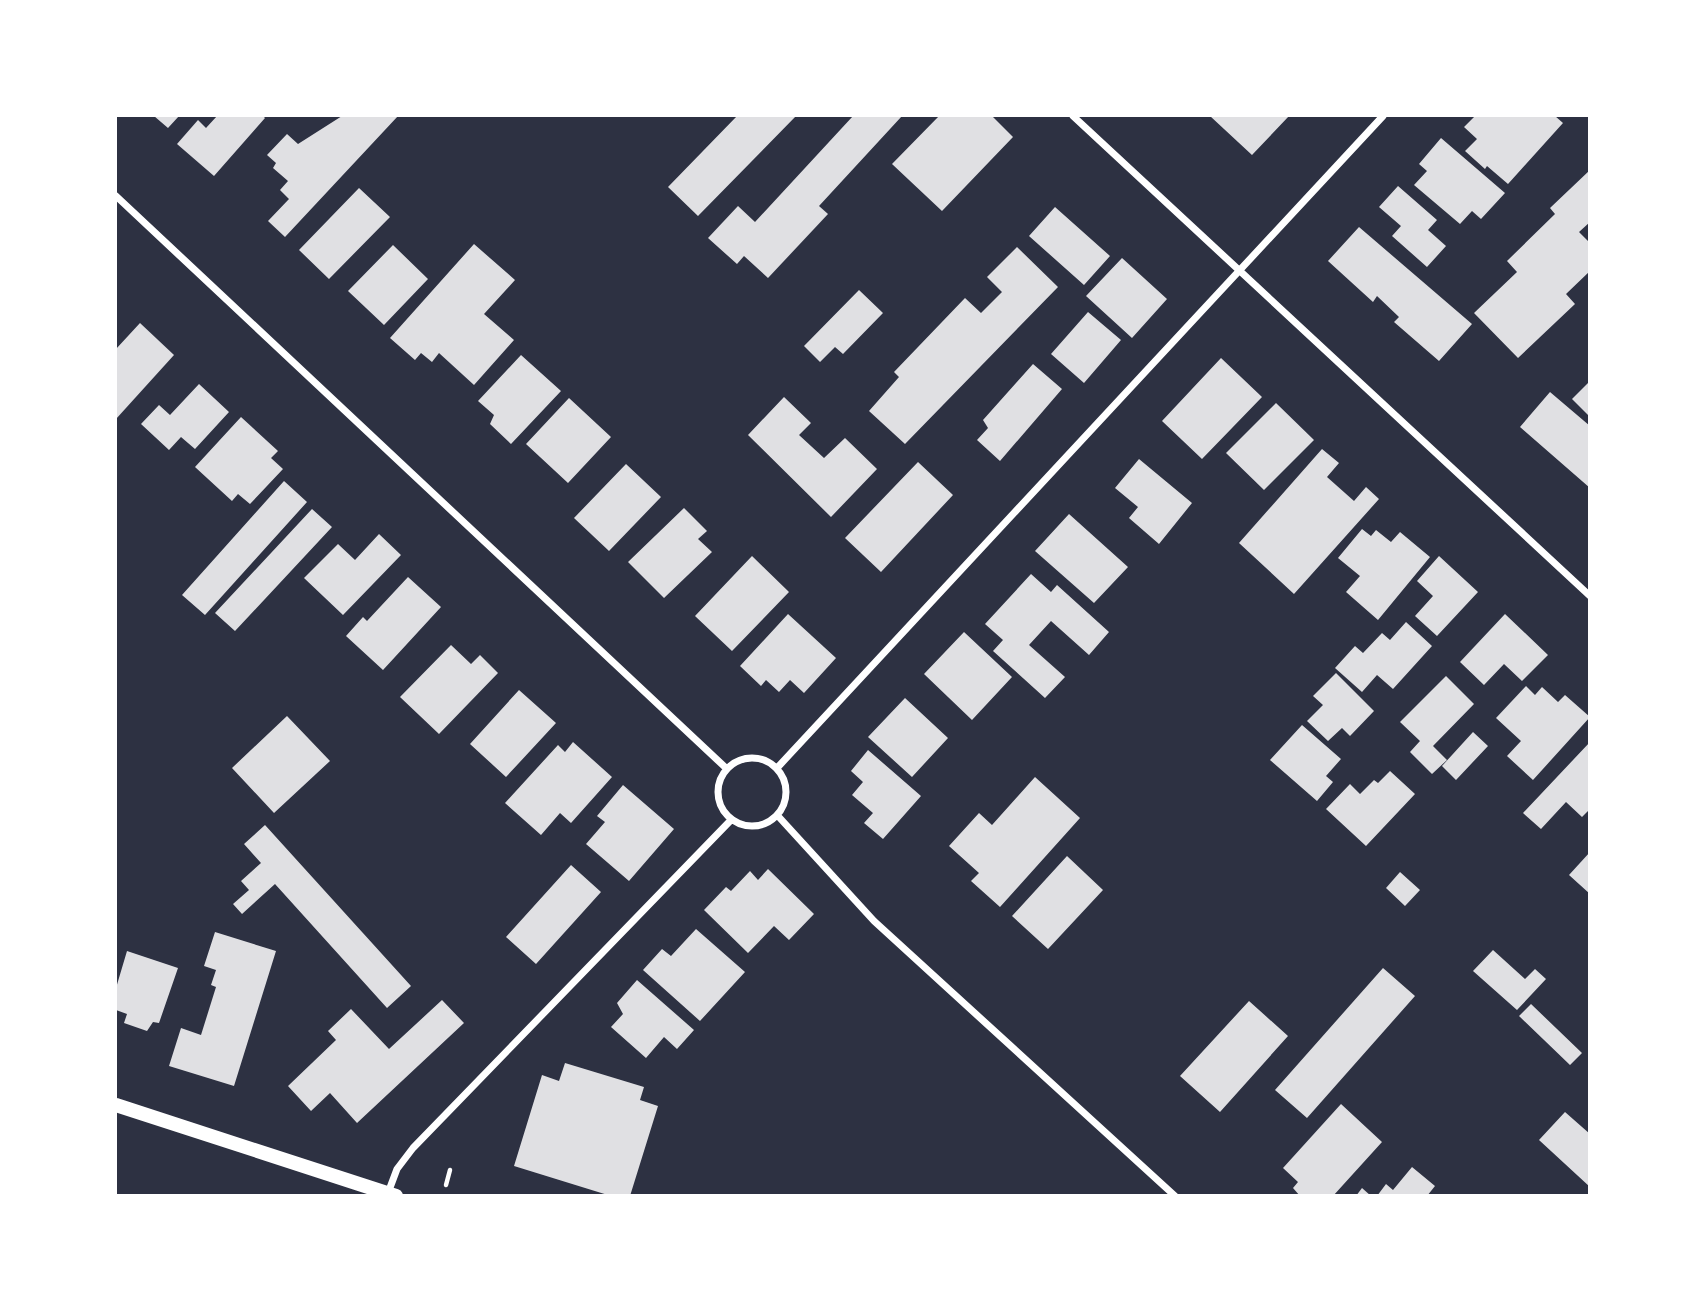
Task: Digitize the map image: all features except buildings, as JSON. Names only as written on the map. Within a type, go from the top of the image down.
[{"type":"main road","points":[[116,1105],[391,1195]]},
{"type":"street","points":[[1073,116],[1590,596]]},
{"type":"street","points":[[777,768],[1383,116]]},
{"type":"street","points":[[116,195],[727,769]]},
{"type":"street","points":[[753,758],[764,760],[777,768],[787,790],[785,803],[778,816],[757,827],[744,826],[731,820],[724,811],[718,790],[720,780],[727,769],[742,760],[753,758]]},
{"type":"street","points":[[778,816],[874,921],[1175,1195]]},
{"type":"street","points":[[391,1195],[397,1170],[412,1148],[731,820]]},
{"type":"path","points":[[446,1185],[450,1170]]}]
